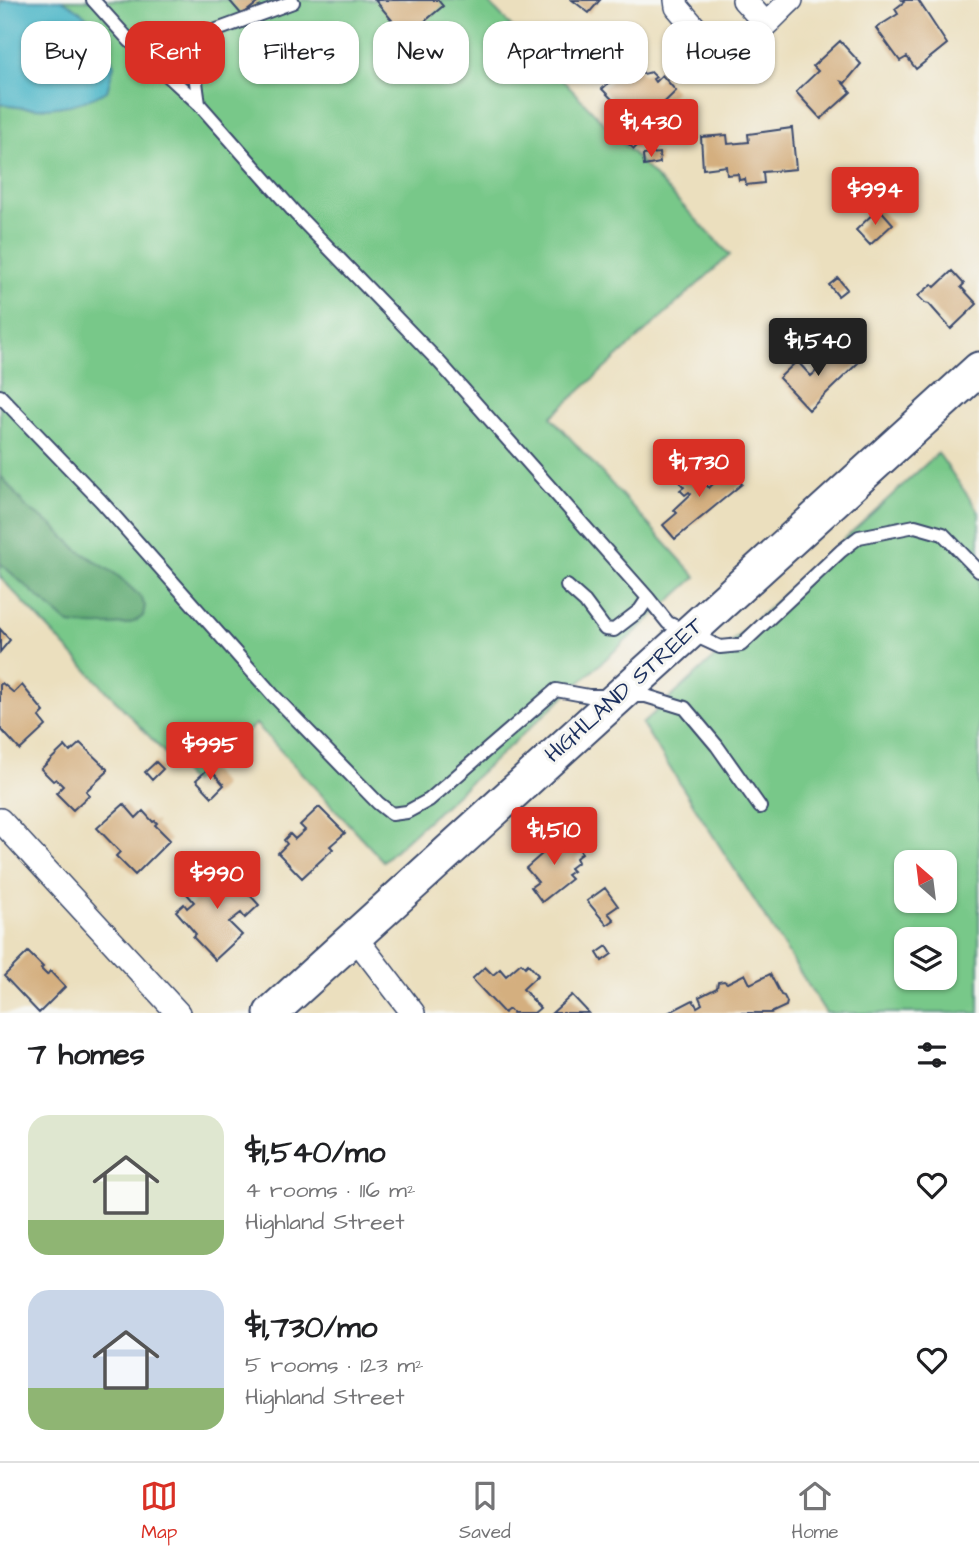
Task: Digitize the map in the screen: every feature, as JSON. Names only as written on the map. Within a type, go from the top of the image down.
[{"type":"street","points":[[676,0],[677,7],[690,21]]},
{"type":"street","points":[[744,0],[763,21]]},
{"type":"street","points":[[767,21],[791,0]]},
{"type":"street","name":"HIGHLAND STREET","points":[[271,1013],[979,369]]},
{"type":"street","points":[[0,820],[178,1013]]},
{"type":"street","points":[[354,936],[413,1013]]},
{"type":"lane","points":[[93,0],[125,33]]},
{"type":"lane","points":[[225,27],[293,2]]},
{"type":"lane","points":[[177,84],[199,104],[296,214],[467,394],[668,623],[720,647],[741,645],[841,551],[859,537],[878,532],[915,526],[943,534],[979,571]]},
{"type":"lane","points":[[197,84],[199,104]]},
{"type":"lane","points":[[0,396],[102,501],[273,695],[378,803],[392,814],[407,812],[429,800],[556,690],[589,696],[646,696],[685,708],[717,746],[760,807]]},
{"type":"lane","points":[[567,586],[585,602],[606,629],[614,630],[640,610],[648,598]]},
{"type":"green space","points":[[0,0],[486,0],[506,21],[483,21],[483,84],[566,84],[730,255],[551,417],[696,577],[383,861],[256,724],[192,782],[0,577]]},
{"type":"green space","points":[[938,453],[979,512],[979,1013],[826,1013],[642,724]]},
{"type":"green space","points":[[0,475],[27,508],[52,525],[78,550],[117,575],[140,596],[145,606],[143,616],[125,624],[69,624],[0,563]]},
{"type":"water","points":[[6,0],[62,0],[91,21],[21,21],[21,84],[109,84],[107,91],[82,102],[55,107],[27,108],[0,104],[0,3]]},
{"type":"building","points":[[229,0],[261,0],[242,15]]},
{"type":"building","points":[[375,0],[438,0],[443,6],[425,21],[393,21]]},
{"type":"building","points":[[572,0],[600,0],[589,13]]},
{"type":"building","points":[[902,0],[918,0],[947,44],[916,69],[907,57],[900,61],[876,28],[898,14],[895,9],[904,2]]},
{"type":"building","points":[[840,41],[861,64],[845,83],[842,82],[851,92],[821,119],[796,92],[818,71],[813,66]]},
{"type":"building","points":[[651,72],[656,77],[653,79],[655,82],[662,75],[662,84],[670,84],[676,91],[639,127],[602,89],[608,84],[648,84],[648,73]]},
{"type":"building","points":[[792,128],[796,169],[763,172],[764,183],[746,185],[745,179],[739,180],[738,174],[727,175],[726,166],[703,169],[701,137],[727,135],[728,144],[749,142],[748,134]]},
{"type":"building","points":[[632,136],[640,143],[634,149],[626,142]]},
{"type":"building","points":[[659,153],[660,163],[644,166],[643,155]]},
{"type":"building","points":[[879,208],[893,224],[870,245],[856,230]]},
{"type":"building","points":[[952,271],[964,284],[961,287],[977,304],[951,329],[929,304],[918,296],[932,284],[935,287]]},
{"type":"building","points":[[838,278],[847,289],[838,296],[829,285]]},
{"type":"building","points":[[844,346],[859,362],[809,410],[779,378],[797,361],[811,376]]},
{"type":"building","points":[[689,465],[709,488],[728,469],[742,484],[675,539],[663,525],[677,513],[674,510],[691,494],[689,492],[685,495],[680,490],[684,487],[675,477]]},
{"type":"building","points":[[0,629],[10,640],[0,652]]},
{"type":"building","points":[[2,683],[14,693],[22,685],[44,712],[39,717],[46,726],[20,750],[0,728]]},
{"type":"building","points":[[80,743],[107,772],[86,791],[89,795],[73,810],[56,793],[63,786],[56,779],[53,781],[41,769],[65,746],[70,752]]},
{"type":"building","points":[[156,762],[163,769],[152,780],[145,772]]},
{"type":"building","points":[[209,768],[224,785],[212,797],[196,780]]},
{"type":"building","points":[[124,804],[136,818],[143,811],[170,840],[135,875],[116,856],[120,852],[97,828]]},
{"type":"building","points":[[319,807],[345,833],[330,846],[333,849],[302,878],[278,853],[287,844],[284,840],[290,834],[295,839],[305,830],[300,825]]},
{"type":"building","points":[[566,833],[582,853],[576,858],[578,862],[570,868],[573,871],[567,875],[571,879],[542,902],[531,887],[538,882],[526,868]]},
{"type":"building","points":[[227,869],[237,881],[240,878],[252,891],[249,894],[259,905],[245,918],[241,913],[229,922],[242,935],[215,960],[193,937],[196,934],[176,911],[184,904],[187,908],[194,902],[187,894],[208,872],[215,880]]},
{"type":"building","points":[[605,888],[618,906],[608,913],[614,920],[607,925],[587,901]]},
{"type":"building","points":[[607,946],[612,954],[602,961],[597,953]]},
{"type":"building","points":[[28,952],[47,975],[50,971],[65,987],[39,1013],[4,976]]},
{"type":"building","points":[[521,963],[525,967],[528,964],[538,975],[523,989],[540,1008],[534,1013],[513,1013],[509,1009],[504,1013],[472,979],[485,967],[493,975],[500,969],[506,976]]},
{"type":"building","points":[[745,974],[750,984],[770,974],[787,1002],[786,1006],[771,1013],[668,1013],[693,1000],[697,1007],[702,1004],[699,997],[717,988],[718,982],[727,983]]},
{"type":"building","points":[[572,995],[589,1013],[552,1013]]}]
